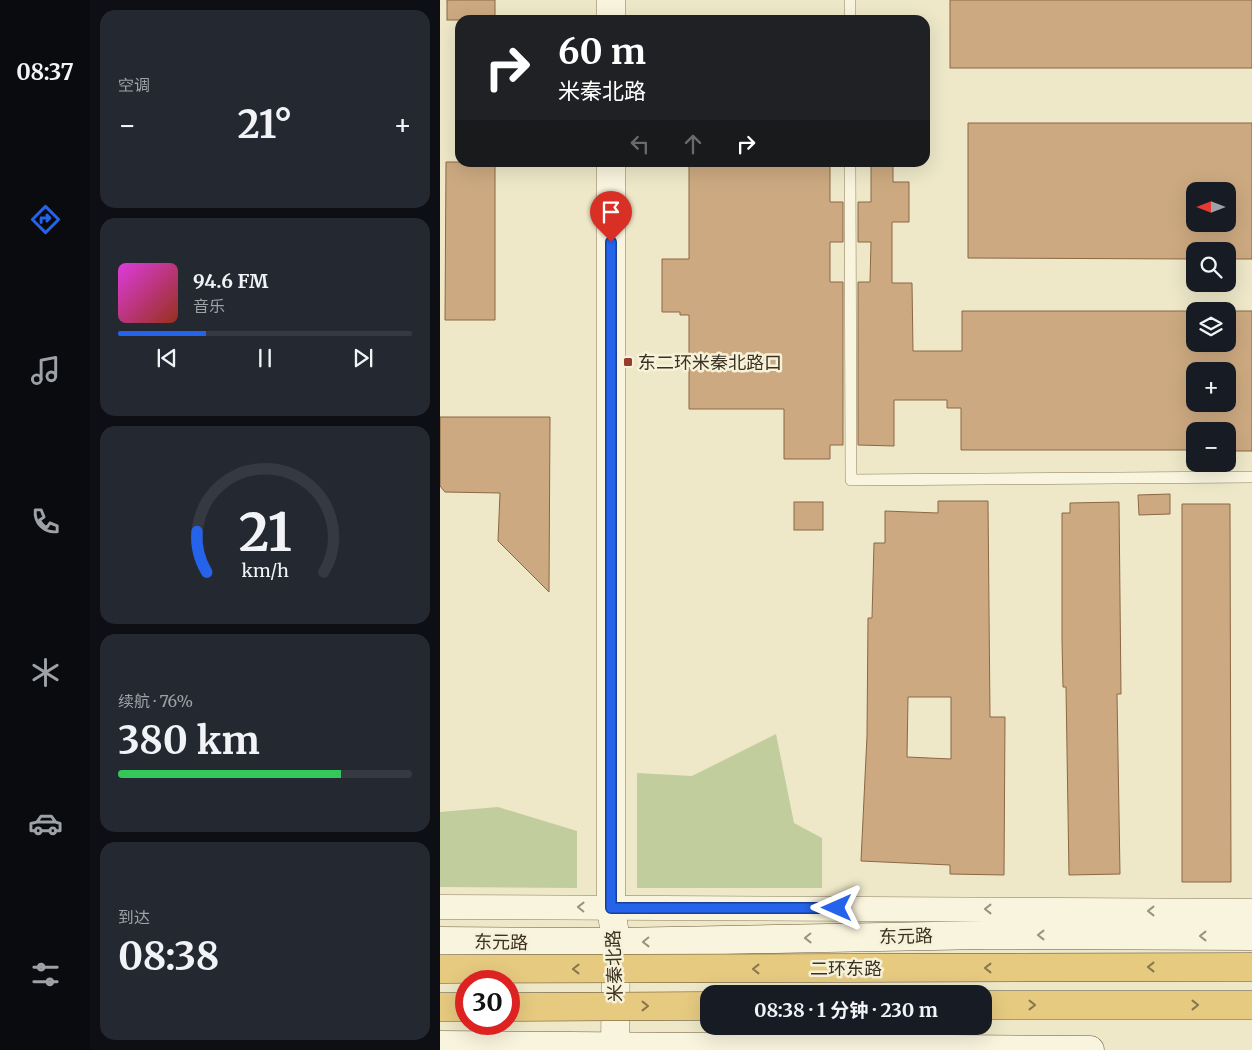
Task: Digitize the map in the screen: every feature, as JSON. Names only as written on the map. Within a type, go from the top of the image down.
[{"type":"highway","name":"二环东路","points":[[440,970],[1252,967]]},
{"type":"highway","points":[[992,1005],[1252,1005]]},
{"type":"highway","points":[[520,1007],[700,1006]]},
{"type":"highway","points":[[440,1007],[455,1007]]},
{"type":"main road","points":[[611,0],[611,15]]},
{"type":"main road","name":"米秦北路","points":[[611,167],[611,908],[616,942],[615,1048]]},
{"type":"main road","name":"东元路","points":[[440,941],[616,942],[985,935],[1252,936]]},
{"type":"main road","points":[[440,1045],[615,1048],[1090,1050]]},
{"type":"street","points":[[440,907],[1252,911]]},
{"type":"lane","points":[[850,0],[850,15]]},
{"type":"lane","points":[[850,167],[851,480],[1252,477]]},
{"type":"green space","points":[[776,734],[794,823],[822,838],[822,888],[637,888],[637,773],[692,776]]},
{"type":"green space","points":[[498,807],[577,831],[577,888],[440,887],[440,812]]},
{"type":"building","points":[[447,0],[495,0],[495,15],[455,15],[455,20],[447,20]]},
{"type":"building","points":[[950,0],[1252,0],[1252,68],[950,68]]},
{"type":"building","points":[[968,123],[1252,123],[1252,259],[1236,259],[1236,242],[1186,242],[1186,259],[968,258]]},
{"type":"building","points":[[446,162],[455,162],[455,167],[495,167],[495,320],[445,320]]},
{"type":"building","points":[[689,167],[830,167],[830,202],[843,202],[843,242],[830,242],[830,282],[843,282],[843,445],[830,445],[830,459],[784,459],[784,409],[689,409],[689,315],[680,315],[680,312],[662,312],[662,259],[689,259]]},
{"type":"building","points":[[871,167],[893,167],[893,182],[909,182],[909,222],[892,222],[892,283],[912,283],[913,351],[962,351],[962,311],[1186,311],[1186,352],[1236,352],[1236,311],[1252,311],[1252,451],[1236,451],[1236,422],[1186,422],[1186,450],[961,450],[961,408],[947,408],[947,400],[894,400],[894,446],[858,445],[858,282],[870,282],[871,242],[858,242],[858,202],[871,202]]},
{"type":"building","points":[[440,417],[550,417],[549,592],[498,541],[500,493],[445,492],[440,486]]},
{"type":"building","points":[[1170,494],[1170,514],[1139,515],[1138,495]]},
{"type":"building","points":[[938,501],[988,501],[990,717],[1005,717],[1004,875],[950,874],[950,865],[861,861],[867,736],[868,618],[872,618],[874,543],[885,543],[885,511],[938,513]],"holes":[[[908,697],[951,697],[951,759],[907,757]]]},
{"type":"building","points":[[794,502],[823,502],[823,530],[794,530]]},
{"type":"building","points":[[1119,502],[1121,694],[1117,694],[1120,874],[1069,875],[1066,687],[1063,687],[1062,640],[1062,513],[1070,513],[1070,503]]},
{"type":"building","points":[[1182,504],[1230,504],[1231,882],[1182,882]]},
{"type":"place","name":"东二环米秦北路口","points":[[628,362]]},
{"type":"route","points":[[611,242],[611,908],[837,908]]}]
